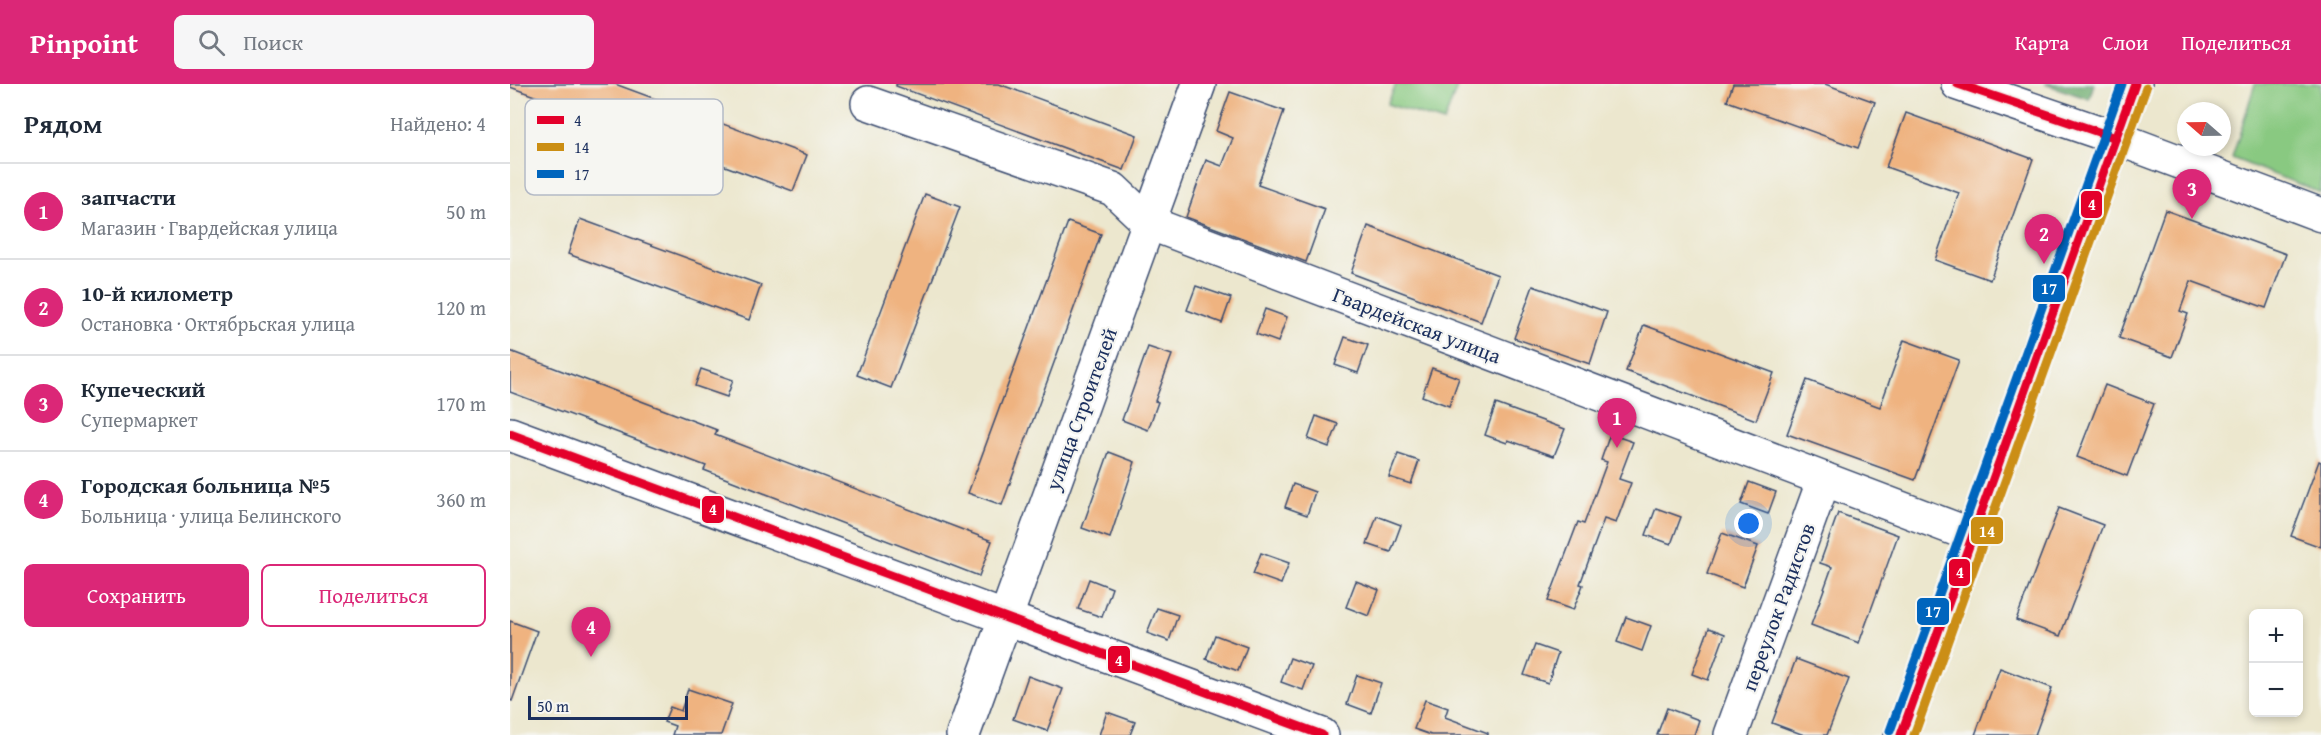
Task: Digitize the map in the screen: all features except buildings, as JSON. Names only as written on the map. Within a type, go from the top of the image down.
[{"type":"street","name":"улица Строителей","points":[[963,735],[1199,84]]},
{"type":"street","points":[[1958,84],[2116,138],[2321,215]]},
{"type":"street","points":[[1901,735],[2135,84]]},
{"type":"street","name":"Гвардейская улица","points":[[868,103],[1113,189],[1149,223],[1974,536]]},
{"type":"street","points":[[510,434],[1322,735]]},
{"type":"street","name":"переулок Радистов","points":[[1731,735],[1824,479]]},
{"type":"green space","points":[[1396,84],[1446,84],[1457,87],[1444,122],[1387,104]]},
{"type":"green space","points":[[2045,84],[2094,84],[2089,99]]},
{"type":"green space","points":[[2255,84],[2321,84],[2321,193],[2232,158]]},
{"type":"transit line","name":"4","points":[[1958,84],[2116,138]]},
{"type":"transit line","name":"17","points":[[1890,731],[2122,84]]},
{"type":"transit line","name":"4","points":[[1901,735],[2135,84]]},
{"type":"transit line","name":"14","points":[[1914,735],[2146,88]]},
{"type":"transit line","name":"4","points":[[510,434],[1322,735]]},
{"type":"place","name":"Купеческий","points":[[2192,219]]},
{"type":"place","name":"10-й километр","points":[[2044,264]]},
{"type":"place","name":"запчасти","points":[[1617,448]]},
{"type":"place","name":"Городская больница №5","points":[[591,657]]}]
